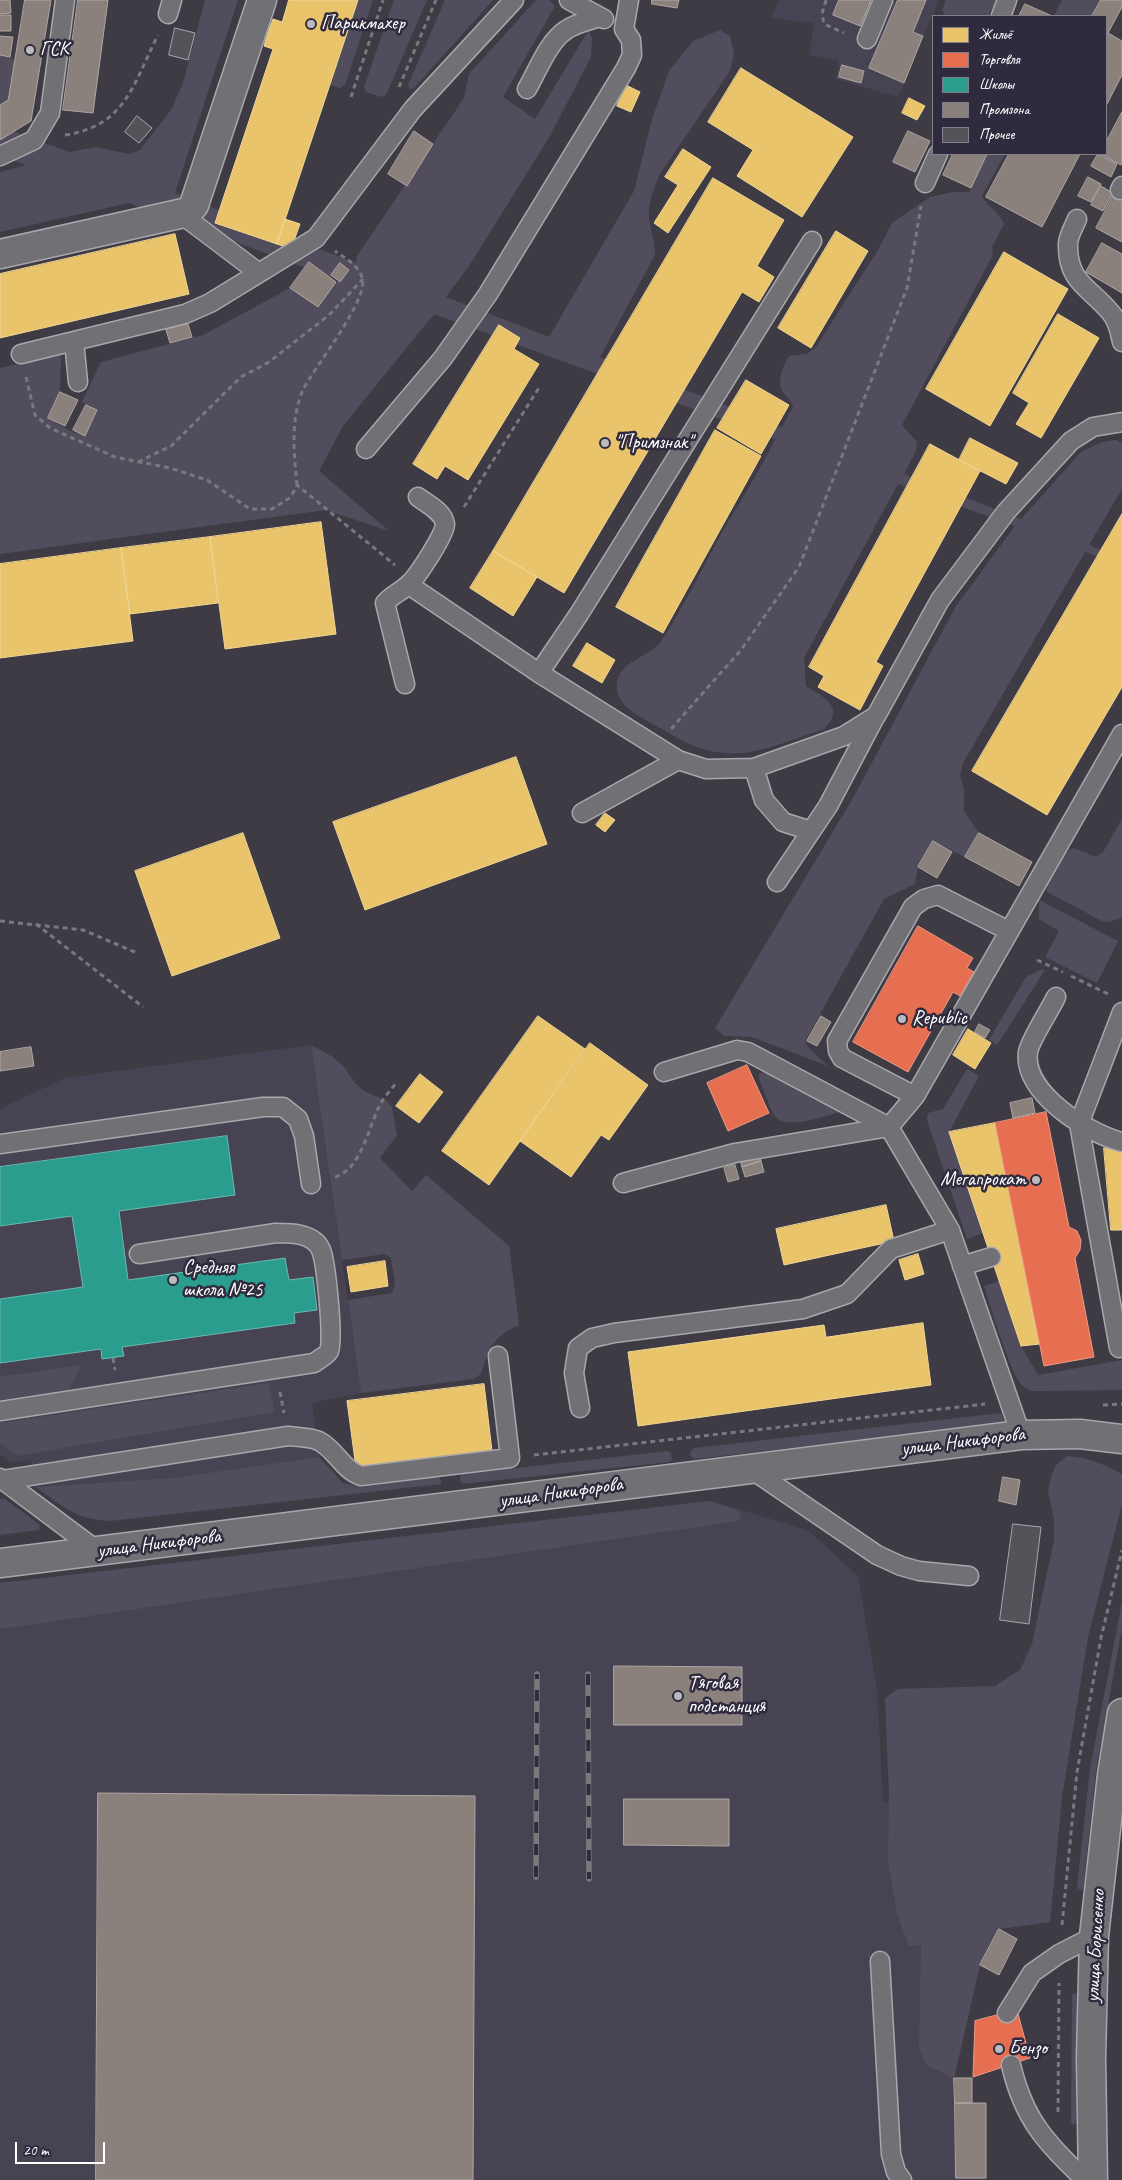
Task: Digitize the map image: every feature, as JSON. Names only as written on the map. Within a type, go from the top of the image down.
[{"type":"main road","points":[[0,254],[188,212],[194,206],[262,0]]},
{"type":"main road","name":"улица Никифорова","points":[[0,1563],[1021,1435],[1080,1434],[1122,1439]]},
{"type":"main road","name":"улица Борисенко","points":[[1093,2180],[1091,2058],[1094,1936],[1117,1776],[1122,1713]]},
{"type":"lane","points":[[0,156],[34,140],[50,113],[65,0]]},
{"type":"lane","points":[[21,354],[185,314],[210,303],[316,238],[414,108],[514,0]]},
{"type":"lane","points":[[366,449],[443,358],[488,294],[626,68],[632,55],[631,40],[624,29],[569,0]]},
{"type":"lane","points":[[624,29],[629,0]]},
{"type":"lane","points":[[867,39],[884,0]]},
{"type":"lane","points":[[1001,15],[1008,0]]},
{"type":"lane","points":[[527,89],[555,41],[566,30],[600,17]]},
{"type":"lane","points":[[925,183],[938,155]]},
{"type":"lane","points":[[181,214],[259,273]]},
{"type":"lane","points":[[1077,219],[1068,243],[1071,266],[1081,286],[1112,313],[1120,329],[1122,342]]},
{"type":"lane","points":[[539,673],[579,614],[812,241]]},
{"type":"lane","points":[[74,341],[78,382]]},
{"type":"lane","points":[[777,882],[828,806],[940,600],[1006,512],[1071,440],[1093,428],[1122,422]]},
{"type":"lane","points":[[404,684],[385,603],[393,594],[411,581],[441,536],[445,524],[440,514],[418,497]]},
{"type":"lane","points":[[411,581],[539,673],[678,760],[706,769],[754,768],[844,736],[876,716]]},
{"type":"lane","points":[[623,1183],[735,1153],[889,1127],[915,1096],[1122,734]]},
{"type":"lane","points":[[582,812],[678,760]]},
{"type":"lane","points":[[754,768],[764,800],[783,822],[811,831]]},
{"type":"lane","points":[[915,1096],[842,1058],[838,1051],[837,1041],[913,906],[924,899],[938,895],[1010,931]]},
{"type":"lane","points":[[1056,997],[1028,1052],[1029,1068],[1033,1080],[1049,1098],[1079,1124],[1122,1142]]},
{"type":"lane","points":[[1118,1348],[1079,1124],[1122,1012]]},
{"type":"lane","points":[[664,1072],[737,1050],[748,1052],[889,1127],[950,1230],[1021,1435]]},
{"type":"lane","points":[[0,1144],[263,1107],[283,1107],[298,1119],[304,1136],[311,1184]]},
{"type":"lane","points":[[580,1408],[574,1366],[578,1348],[592,1338],[614,1333],[803,1310],[847,1294],[891,1249],[950,1230]]},
{"type":"lane","points":[[0,1411],[314,1363],[329,1351],[332,1333],[321,1249],[309,1238],[294,1233],[276,1233],[139,1254]]},
{"type":"lane","points":[[962,1266],[991,1257]]},
{"type":"lane","points":[[1,1479],[288,1436],[318,1440],[352,1473],[361,1476],[510,1458],[498,1356]]},
{"type":"lane","points":[[751,1469],[877,1555],[901,1566],[919,1571],[969,1576]]},
{"type":"lane","points":[[1,1479],[99,1552]]},
{"type":"lane","points":[[1008,2013],[1032,1973],[1059,1954],[1094,1936]]},
{"type":"lane","points":[[880,1961],[891,2154],[896,2172],[902,2180]]},
{"type":"lane","points":[[1011,2065],[1018,2094],[1026,2112],[1057,2153],[1084,2180]]},
{"type":"path","points":[[351,97],[383,0]]},
{"type":"path","points":[[397,90],[436,0]]},
{"type":"path","points":[[826,0],[822,14],[824,24],[852,37],[867,39]]},
{"type":"path","points":[[34,140],[86,132],[111,118],[121,107],[170,7]]},
{"type":"path","points":[[656,746],[741,650],[799,567],[906,288],[925,183]]},
{"type":"path","points":[[21,354],[35,414],[50,428],[115,458],[170,468],[207,480],[250,509],[272,509],[291,497],[297,485],[294,449],[295,415],[303,390],[360,298],[363,279],[356,266],[335,251]]},
{"type":"path","points":[[138,462],[171,446],[241,377],[268,362],[329,315],[363,279]]},
{"type":"path","points":[[445,524],[464,506],[540,386]]},
{"type":"path","points":[[297,485],[411,581]]},
{"type":"path","points":[[0,920],[83,930],[135,952]]},
{"type":"path","points":[[35,923],[143,1007]]},
{"type":"path","points":[[1037,960],[1114,996]]},
{"type":"path","points":[[311,1184],[343,1175],[362,1148],[381,1102],[396,1082]]},
{"type":"path","points":[[510,1458],[992,1403]]},
{"type":"shaded area","points":[[205,0],[238,0],[175,193],[356,263],[357,256],[464,98],[469,74],[536,0],[549,0],[555,6],[503,97],[535,119],[588,31],[592,38],[591,57],[550,136],[469,266],[446,297],[549,337],[634,191],[652,119],[669,71],[693,41],[720,30],[730,36],[734,54],[730,71],[657,180],[649,211],[655,255],[600,357],[782,427],[793,407],[782,391],[780,382],[781,373],[789,356],[807,354],[816,347],[878,250],[892,223],[930,197],[953,192],[969,192],[987,155],[1004,155],[982,196],[1004,224],[992,247],[993,255],[902,425],[917,442],[916,451],[904,474],[1021,519],[1082,451],[1103,442],[1116,440],[1122,443],[1122,489],[1089,545],[1122,558],[1122,566],[1085,552],[963,763],[960,775],[964,790],[964,811],[979,833],[965,857],[933,841],[918,867],[915,884],[884,899],[805,1041],[808,1047],[828,1066],[752,1037],[724,1036],[715,1028],[853,798],[956,606],[1015,526],[898,484],[804,658],[806,686],[830,703],[833,709],[831,721],[824,729],[782,744],[745,753],[709,751],[689,744],[645,720],[623,704],[617,690],[618,680],[621,672],[627,666],[649,652],[662,640],[775,439],[434,314],[343,426],[319,471],[389,531],[326,510],[0,554],[0,368],[61,354],[60,392],[48,418],[68,430],[85,436],[97,411],[82,402],[101,362],[203,335],[290,288],[318,307],[336,282],[342,281],[129,203],[0,232],[0,172],[26,165],[0,156],[0,126],[69,152],[96,147],[129,154],[140,150],[171,110],[183,83]]},
{"type":"shaded area","points":[[358,0],[373,0],[345,85],[340,88],[330,85]]},
{"type":"shaded area","points":[[394,0],[427,0],[386,95],[381,97],[366,92],[364,87]]},
{"type":"shaded area","points":[[445,0],[493,0],[414,88],[410,89],[408,85]]},
{"type":"shaded area","points":[[779,0],[939,0],[898,97],[835,79],[839,60],[809,55],[814,23],[771,18]]},
{"type":"shaded area","points":[[946,0],[997,0],[989,15],[945,15],[942,10]]},
{"type":"shaded area","points":[[1062,0],[1101,0],[1093,15],[1054,15]]},
{"type":"shaded area","points":[[0,55],[10,57],[15,61],[8,100],[0,105]]},
{"type":"shaded area","points":[[1122,819],[1122,917],[1110,922],[1102,921],[1047,892],[1051,873],[1063,856],[1073,848],[1096,857],[1103,852]]},
{"type":"shaded area","points":[[1039,900],[1118,941],[1097,983],[1045,957],[1059,931],[1039,919]]},
{"type":"shaded area","points":[[1042,969],[1045,970],[997,1045],[989,1040],[1026,977]]},
{"type":"shaded area","name":"Средняя школа №25","points":[[311,1045],[361,1393],[312,1403],[319,1457],[172,1478],[36,1487],[31,1460],[11,1463],[0,1454],[0,1109],[65,1078]]},
{"type":"shaded area","points":[[311,1045],[333,1057],[364,1091],[387,1101],[392,1107],[397,1135],[380,1158],[412,1191],[426,1175],[509,1246],[519,1325],[497,1339],[490,1350],[481,1374],[473,1379],[361,1393],[348,1300],[392,1293],[395,1284],[391,1258],[385,1254],[342,1260]]},
{"type":"shaded area","points":[[967,1069],[979,1076],[949,1132],[983,1233],[967,1239],[927,1120],[928,1113],[943,1109]]},
{"type":"shaded area","points":[[766,1072],[842,1096],[850,1109],[799,1122],[780,1120],[774,1115],[759,1079],[759,1073]]},
{"type":"shaded area","points":[[999,1281],[1021,1346],[1038,1375],[1122,1360],[1122,1390],[1037,1391],[1024,1387],[1012,1368],[984,1286]]},
{"type":"shaded area","points":[[82,1365],[69,1390],[0,1400],[0,1377]]},
{"type":"shaded area","points":[[269,1383],[275,1412],[17,1456],[0,1443],[0,1423]]},
{"type":"shaded area","points":[[1001,1413],[1005,1422],[1002,1424],[694,1459],[690,1456],[694,1448]]},
{"type":"shaded area","points":[[668,1451],[671,1453],[672,1460],[669,1462],[463,1484],[460,1481],[460,1476],[463,1474]]},
{"type":"shaded area","points":[[1067,1456],[1095,1462],[1122,1474],[1122,1504],[1088,1637],[1062,1797],[1050,1922],[999,1929],[980,1965],[954,2078],[928,2066],[919,2050],[921,1945],[909,1946],[897,1914],[888,1861],[889,1795],[885,1698],[898,1689],[995,1686],[1020,1670],[1032,1644],[1054,1540],[1054,1520],[1048,1491],[1051,1476],[1056,1465]]},
{"type":"shaded area","points":[[319,1457],[343,1483],[361,1487],[439,1477],[442,1484],[110,1521],[78,1515],[36,1487],[172,1478]]},
{"type":"shaded area","points":[[0,1499],[5,1499],[40,1525],[39,1530],[0,1535]]},
{"type":"shaded area","points":[[710,1501],[808,1530],[858,1576],[877,1688],[883,1802],[1062,1797],[1050,1922],[999,1929],[980,1965],[954,2078],[972,2078],[972,2103],[986,2103],[986,2180],[0,2180],[0,1583]]},
{"type":"shaded area","points":[[710,1501],[738,1510],[741,1516],[738,1521],[0,1629],[0,1583]]},
{"type":"shaded area","points":[[1122,1602],[1122,1628],[1096,1770],[1083,1889],[1080,1890],[1077,1887],[1090,1769]]},
{"type":"shaded area","points":[[1075,1993],[1078,1995],[1076,2123],[1073,2125],[1071,2122],[1072,1995]]},
{"type":"building: Жильё","points":[[289,0],[358,0],[277,244],[215,223],[273,49],[264,46],[268,32],[273,19],[282,22]]},
{"type":"building: Жильё","points":[[741,68],[853,137],[802,217],[737,176],[753,150],[708,122]]},
{"type":"building: Жильё","points":[[626,85],[640,92],[631,112],[617,106]]},
{"type":"building: Жильё","points":[[909,98],[925,106],[917,120],[902,113]]},
{"type":"building: Жильё","points":[[683,149],[711,167],[668,233],[654,223],[678,185],[665,177]]},
{"type":"building: Жильё","name":"\"Примзнак\"","points":[[713,178],[784,220],[757,266],[774,277],[759,302],[742,292],[564,593],[493,551]]},
{"type":"building: Жильё","points":[[285,219],[300,224],[291,249],[277,244]]},
{"type":"building: Жильё","points":[[836,231],[868,251],[811,348],[778,328]]},
{"type":"building: Жильё","points":[[175,234],[189,294],[0,338],[0,274]]},
{"type":"building: Жильё","points":[[1004,252],[1068,289],[990,426],[926,389]]},
{"type":"building: Жильё","points":[[1058,314],[1099,338],[1041,438],[1016,424],[1029,403],[1013,393]]},
{"type":"building: Жильё","points":[[499,325],[520,338],[514,349],[539,364],[468,480],[445,466],[437,479],[413,464]]},
{"type":"building: Жильё","points":[[746,380],[789,405],[761,454],[717,428]]},
{"type":"building: Жильё","points":[[715,430],[761,456],[663,633],[616,607]]},
{"type":"building: Жильё","points":[[970,438],[1018,463],[1006,484],[959,460]]},
{"type":"building: Жильё","points":[[930,444],[980,471],[876,662],[883,666],[860,710],[818,687],[824,676],[809,667]]},
{"type":"building: Жильё","points":[[1122,514],[1122,687],[1047,815],[972,771]]},
{"type":"building: Жильё","points":[[321,522],[336,634],[225,649],[210,537]]},
{"type":"building: Жильё","points":[[210,537],[218,603],[130,614],[121,548]]},
{"type":"building: Жильё","points":[[121,548],[133,641],[0,658],[0,564]]},
{"type":"building: Жильё","points":[[493,551],[537,577],[513,616],[470,588]]},
{"type":"building: Жильё","points":[[587,643],[615,660],[602,683],[573,666]]},
{"type":"building: Жильё","points":[[516,757],[547,844],[365,910],[333,822]]},
{"type":"building: Жильё","points":[[605,813],[615,820],[605,832],[596,825]]},
{"type":"building: Жильё","points":[[243,833],[280,938],[172,976],[135,871]]},
{"type":"building: Жильё","points":[[538,1016],[585,1049],[489,1185],[442,1151]]},
{"type":"building: Жильё","points":[[968,1029],[991,1043],[975,1069],[953,1055]]},
{"type":"building: Жильё","points":[[590,1043],[648,1085],[609,1140],[601,1135],[571,1177],[520,1141]]},
{"type":"building: Жильё","points":[[420,1074],[443,1092],[419,1123],[396,1106]]},
{"type":"building: Жильё","points":[[995,1123],[1040,1344],[1021,1346],[949,1132]]},
{"type":"building: Жильё","points":[[1104,1148],[1122,1152],[1122,1230],[1111,1230]]},
{"type":"building: Жильё","points":[[886,1205],[894,1241],[784,1265],[776,1229]]},
{"type":"building: Жильё","points":[[918,1254],[924,1274],[905,1280],[899,1260]]},
{"type":"building: Жильё","points":[[385,1261],[388,1286],[351,1292],[347,1267]]},
{"type":"building: Жильё","points":[[923,1323],[931,1385],[638,1426],[628,1352],[824,1325],[826,1337]]},
{"type":"building: Жильё","points":[[484,1384],[492,1451],[356,1468],[347,1401]]},
{"type":"building: Торговля","name":"Republic","points":[[918,926],[973,958],[967,968],[974,972],[960,996],[953,992],[908,1072],[853,1042]]},
{"type":"building: Торговля","points":[[747,1065],[769,1113],[728,1131],[707,1083]]},
{"type":"building: Торговля","points":[[1046,1112],[1069,1227],[1077,1231],[1081,1240],[1080,1250],[1075,1258],[1094,1357],[1044,1366],[995,1123]]},
{"type":"building: Торговля","points":[[1017,2010],[1030,2058],[973,2077],[975,2021]]},
{"type":"building: Школы","points":[[227,1136],[235,1195],[119,1211],[128,1280],[285,1258],[289,1280],[313,1277],[317,1310],[294,1313],[295,1323],[122,1347],[124,1356],[102,1359],[101,1349],[0,1363],[0,1299],[83,1287],[72,1216],[0,1226],[0,1167]]},
{"type":"building: Промзона","points":[[0,0],[10,0],[11,13],[0,14]]},
{"type":"building: Промзона","name":"ГСК","points":[[25,0],[51,0],[31,121],[0,140],[0,105],[8,100]]},
{"type":"building: Промзона","points":[[78,0],[108,0],[93,113],[63,110]]},
{"type":"building: Промзона","points":[[652,0],[679,0],[677,8],[652,4]]},
{"type":"building: Промзона","points":[[839,0],[871,0],[860,26],[833,15]]},
{"type":"building: Промзона","points":[[898,0],[926,0],[913,32],[923,36],[904,83],[869,68]]},
{"type":"building: Промзона","points":[[1101,0],[1122,0],[1122,7],[1108,33],[1122,41],[1122,75],[1107,104],[1107,15],[1093,15]]},
{"type":"building: Промзона","points":[[1025,4],[1050,15],[1020,15]]},
{"type":"building: Промзона","points":[[0,15],[11,15],[11,31],[0,31]]},
{"type":"building: Промзона","points":[[0,36],[13,37],[10,57],[0,55]]},
{"type":"building: Промзона","points":[[842,65],[864,71],[861,83],[839,77]]},
{"type":"building: Промзона","points":[[1122,112],[1121,165],[1103,155],[1107,155],[1107,140]]},
{"type":"building: Промзона","points":[[414,131],[433,144],[407,186],[388,174]]},
{"type":"building: Промзона","points":[[908,131],[930,141],[915,172],[893,162]]},
{"type":"building: Промзона","points":[[953,155],[987,155],[971,188],[943,175]]},
{"type":"building: Промзона","points":[[1008,155],[1079,155],[1042,227],[986,197]]},
{"type":"building: Промзона","points":[[1097,155],[1117,164],[1111,177],[1091,166]]},
{"type":"building: Промзона","points":[[1088,177],[1101,184],[1091,202],[1078,196]]},
{"type":"building: Промзона","points":[[1101,186],[1113,193],[1103,211],[1091,205]]},
{"type":"building: Промзона","points":[[1115,193],[1122,197],[1122,242],[1096,228]]},
{"type":"building: Промзона","points":[[1102,243],[1122,254],[1122,293],[1086,272]]},
{"type":"building: Промзона","points":[[309,262],[336,282],[318,307],[290,288]]},
{"type":"building: Промзона","points":[[340,263],[349,270],[340,282],[331,275]]},
{"type":"building: Промзона","points":[[188,324],[192,337],[170,343],[166,330]]},
{"type":"building: Промзона","points":[[60,392],[78,400],[65,426],[48,418]]},
{"type":"building: Промзона","points":[[86,405],[97,410],[85,436],[73,430]]},
{"type":"building: Промзона","points":[[979,833],[1032,862],[1019,886],[965,857]]},
{"type":"building: Промзона","points":[[933,841],[952,852],[937,878],[918,867]]},
{"type":"building: Промзона","points":[[821,1016],[831,1022],[817,1046],[807,1041]]},
{"type":"building: Промзона","points":[[979,1024],[990,1030],[985,1038],[975,1032]]},
{"type":"building: Промзона","points":[[31,1047],[34,1066],[0,1071],[0,1052]]},
{"type":"building: Промзона","points":[[1032,1098],[1035,1113],[1013,1118],[1010,1103]]},
{"type":"building: Промзона","points":[[759,1151],[761,1161],[742,1167],[739,1156]]},
{"type":"building: Промзона","points":[[761,1161],[764,1172],[745,1177],[742,1167]]},
{"type":"building: Промзона","points":[[735,1165],[739,1179],[728,1182],[724,1168]]},
{"type":"building: Промзона","points":[[1003,1477],[1020,1480],[1016,1505],[999,1501]]},
{"type":"building: Промзона","name":"Тяговая подстанция","points":[[614,1666],[742,1667],[742,1725],[614,1725]]},
{"type":"building: Промзона","points":[[98,1793],[475,1796],[473,2180],[96,2180]]},
{"type":"building: Промзона","points":[[624,1799],[729,1799],[729,1846],[624,1845]]},
{"type":"building: Промзона","points":[[999,1929],[1017,1939],[999,1975],[980,1965]]},
{"type":"building: Промзона","points":[[954,2078],[972,2078],[972,2103],[955,2103]]},
{"type":"building: Промзона","points":[[955,2103],[986,2103],[986,2178],[956,2178]]},
{"type":"building: Прочее","points":[[175,28],[195,33],[188,60],[169,55]]},
{"type":"building: Прочее","points":[[137,116],[152,128],[139,143],[125,132]]},
{"type":"building: Прочее","points":[[1013,1524],[1041,1527],[1029,1624],[1000,1620]]},
{"type":"railway","points":[[536,1877],[537,1674]]},
{"type":"railway","points":[[588,1674],[589,1879]]},
{"type":"place","name":"Парикмахер","points":[[311,24]]},
{"type":"place","name":"ГСК","points":[[30,50]]},
{"type":"place","name":"\"Примзнак\"","points":[[605,443]]},
{"type":"place","name":"Republic","points":[[902,1019]]},
{"type":"place","name":"Мегапрокат","points":[[1036,1180]]},
{"type":"place","name":"Средняя школа №25","points":[[173,1280]]},
{"type":"place","name":"Тяговая подстанция","points":[[678,1696]]},
{"type":"place","name":"Бензо","points":[[999,2049]]}]
